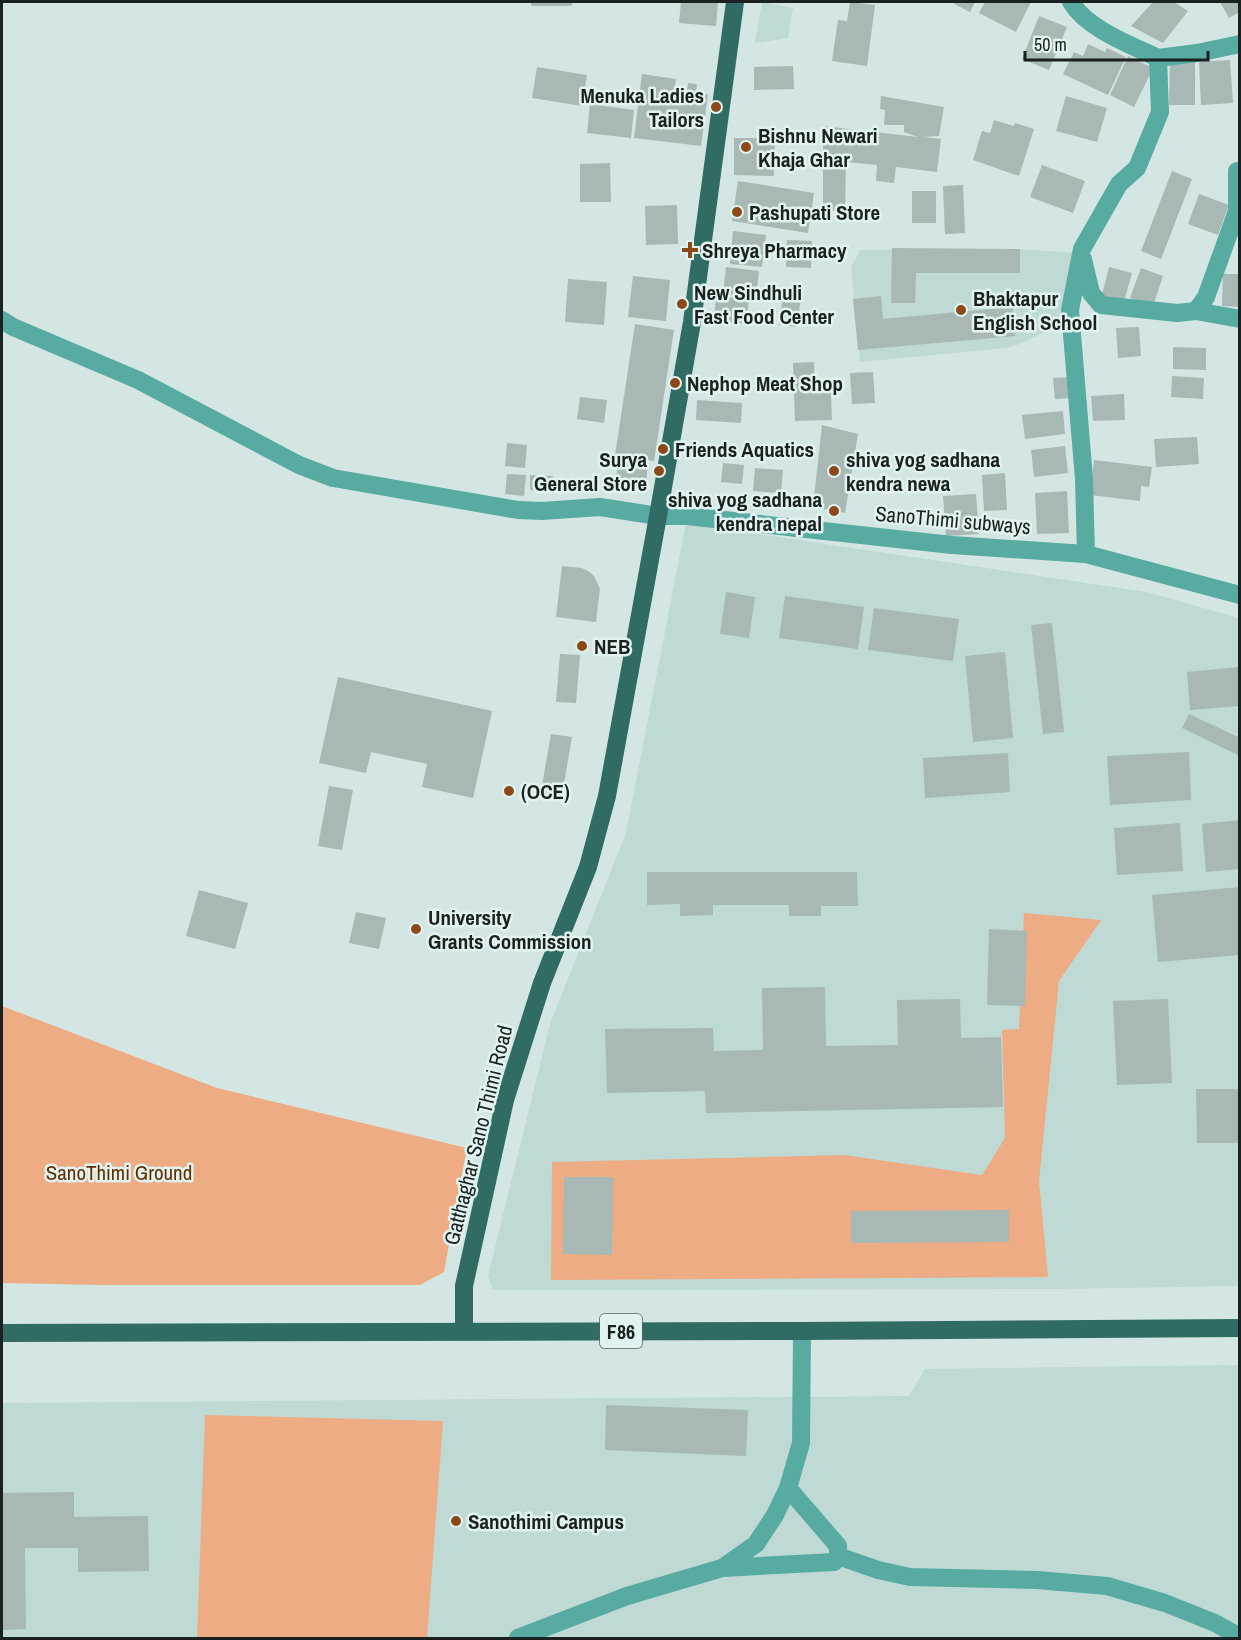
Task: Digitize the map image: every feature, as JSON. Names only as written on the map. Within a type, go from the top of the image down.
[{"type":"main road","name":"Gatthaghar Sano Thimi Road","points":[[464,1331],[464,1286],[505,1100],[542,983],[588,867],[607,796],[695,300],[735,2]]},
{"type":"main road","name":"F86","points":[[2,1332],[1239,1328]]},
{"type":"street","points":[[1071,2],[1074,8],[1090,22],[1119,40],[1158,58],[1239,44]]},
{"type":"street","points":[[1086,554],[1084,479],[1070,310],[1082,249],[1119,184],[1137,168],[1160,112],[1158,58]]},
{"type":"street","points":[[1196,311],[1206,297],[1237,211],[1238,171]]},
{"type":"street","points":[[1082,249],[1091,293],[1101,305],[1177,313],[1196,311],[1239,319]]},
{"type":"street","name":"SanoThimi subways","points":[[2,320],[13,327],[138,380],[299,465],[333,478],[518,510],[542,512],[600,507],[658,516],[687,516],[952,545],[1086,554],[1239,595]]},
{"type":"street","points":[[722,1568],[756,1544],[775,1515],[788,1488],[801,1443],[802,1331]]},
{"type":"street","points":[[518,1638],[627,1596],[722,1568],[834,1562],[838,1556],[838,1546],[788,1488]]},
{"type":"street","points":[[838,1556],[878,1570],[910,1577],[1037,1580],[1107,1586],[1166,1603],[1215,1623],[1239,1636]]},
{"type":"shaded area","points":[[762,2],[793,8],[788,38],[755,43]]},
{"type":"shaded area","name":"Bhaktapur English School","points":[[1019,249],[1077,253],[1065,322],[1020,344],[1006,348],[860,362],[851,267],[860,250]]},
{"type":"shaded area","points":[[686,523],[1147,592],[1239,618],[1239,1286],[1059,1289],[493,1290],[488,1276],[550,1024],[626,833]]},
{"type":"shaded area","name":"Sanothimi Campus","points":[[1239,1365],[1239,1638],[2,1638],[2,1403],[909,1396],[925,1369]]},
{"type":"green space","points":[[1024,913],[1101,920],[1059,981],[1039,1181],[1048,1277],[551,1280],[552,1162],[844,1155],[982,1175],[1005,1138],[1002,1030],[1019,1029]]},
{"type":"green space","name":"SanoThimi Ground","points":[[2,1006],[217,1088],[467,1148],[444,1272],[420,1285],[2,1283]]},
{"type":"green space","points":[[205,1415],[443,1421],[427,1638],[197,1638]]},
{"type":"building","points":[[531,2],[572,2],[572,6],[531,6]]},
{"type":"building","points":[[681,2],[718,2],[716,26],[679,23]]},
{"type":"building","points":[[850,2],[875,5],[867,66],[832,61],[838,20],[847,21]]},
{"type":"building","points":[[955,2],[975,2],[970,12],[954,4]]},
{"type":"building","points":[[985,2],[1031,2],[1016,32],[979,13]]},
{"type":"building","points":[[1153,2],[1174,2],[1188,11],[1163,43],[1131,26]]},
{"type":"building","points":[[1220,2],[1240,2],[1240,17],[1238,13],[1229,18]]},
{"type":"building","points":[[1039,16],[1067,27],[1049,70],[1022,59]]},
{"type":"building","points":[[1088,44],[1105,52],[1107,48],[1126,57],[1108,95],[1063,74],[1074,52],[1083,56]]},
{"type":"building","points":[[1128,56],[1153,68],[1134,107],[1110,95]]},
{"type":"building","points":[[1230,60],[1233,103],[1201,105],[1199,62]]},
{"type":"building","points":[[1170,61],[1195,61],[1195,105],[1169,105]]},
{"type":"building","points":[[793,66],[794,89],[754,90],[754,67]]},
{"type":"building","points":[[537,67],[587,75],[582,106],[532,98]]},
{"type":"building","points":[[642,74],[676,79],[674,91],[687,93],[688,83],[697,84],[696,93],[708,94],[701,146],[634,138]]},
{"type":"building","points":[[881,96],[944,107],[939,136],[923,137],[941,139],[937,172],[896,167],[894,183],[876,181],[877,165],[846,162],[845,211],[823,211],[823,126],[918,137],[904,132],[904,125],[884,125],[885,110],[880,109]]},
{"type":"building","points":[[1066,96],[1107,108],[1097,142],[1056,131]]},
{"type":"building","points":[[590,104],[634,110],[631,138],[587,133]]},
{"type":"building","points":[[994,120],[1034,129],[1019,176],[973,160],[982,131],[990,133]]},
{"type":"building","points":[[734,138],[775,138],[774,176],[734,175]]},
{"type":"building","points":[[610,163],[611,202],[580,202],[580,164]]},
{"type":"building","points":[[1042,165],[1085,181],[1073,213],[1030,197]]},
{"type":"building","points":[[1172,171],[1192,179],[1161,259],[1141,251]]},
{"type":"building","points":[[738,181],[814,193],[808,233],[732,221]]},
{"type":"building","points":[[963,185],[965,233],[945,234],[943,186]]},
{"type":"building","points":[[912,191],[936,191],[936,223],[912,223]]},
{"type":"building","points":[[1199,194],[1229,205],[1218,235],[1188,224]]},
{"type":"building","points":[[677,205],[678,244],[646,245],[645,206]]},
{"type":"building","points":[[733,231],[766,235],[762,267],[730,264]]},
{"type":"building","points":[[787,240],[812,241],[811,268],[786,267]]},
{"type":"building","points":[[892,248],[1020,249],[1020,273],[916,273],[915,303],[891,303]]},
{"type":"building","points":[[726,267],[759,271],[756,297],[723,294]]},
{"type":"building","points":[[1109,267],[1132,273],[1123,305],[1101,299]]},
{"type":"building","points":[[1141,268],[1163,276],[1153,306],[1130,298]]},
{"type":"building","points":[[1223,274],[1240,274],[1240,307],[1222,306]]},
{"type":"building","points":[[633,276],[670,280],[666,321],[628,317]]},
{"type":"building","points":[[568,279],[607,282],[604,325],[565,322]]},
{"type":"building","points":[[784,288],[802,290],[797,327],[779,325]]},
{"type":"building","points":[[716,296],[749,299],[746,324],[714,321]]},
{"type":"building","points":[[881,296],[883,319],[1013,307],[1015,336],[858,350],[853,299]]},
{"type":"building","points":[[635,324],[674,330],[654,461],[615,455]]},
{"type":"building","points":[[1139,327],[1141,356],[1118,358],[1116,328]]},
{"type":"building","points":[[1173,347],[1206,348],[1206,370],[1173,369]]},
{"type":"building","points":[[814,362],[815,393],[831,393],[832,420],[795,421],[793,363]]},
{"type":"building","points":[[873,372],[875,403],[852,404],[850,373]]},
{"type":"building","points":[[1172,376],[1204,378],[1203,399],[1171,397]]},
{"type":"building","points":[[1073,377],[1074,398],[1055,399],[1053,378]]},
{"type":"building","points":[[1124,394],[1125,420],[1093,421],[1091,396]]},
{"type":"building","points":[[580,397],[607,400],[604,423],[577,419]]},
{"type":"building","points":[[697,400],[742,403],[741,423],[696,420]]},
{"type":"building","points":[[1063,411],[1065,434],[1025,439],[1022,415]]},
{"type":"building","name":"shiva yog sadhana kendra newa","points":[[822,425],[858,434],[845,513],[813,507]]},
{"type":"building","points":[[1197,437],[1199,464],[1156,467],[1154,439]]},
{"type":"building","points":[[507,443],[527,445],[525,468],[505,466]]},
{"type":"building","points":[[1065,446],[1068,473],[1034,477],[1031,450]]},
{"type":"building","points":[[618,459],[648,462],[646,484],[616,481]]},
{"type":"building","points":[[1094,460],[1152,467],[1149,487],[1141,486],[1140,501],[1090,495]]},
{"type":"building","points":[[723,463],[744,465],[742,484],[721,482]]},
{"type":"building","points":[[755,468],[783,470],[781,493],[753,491]]},
{"type":"building","points":[[1005,473],[1007,510],[984,511],[982,475]]},
{"type":"building","points":[[507,474],[526,475],[524,496],[505,494]]},
{"type":"building","points":[[530,475],[553,476],[553,491],[530,490]]},
{"type":"building","points":[[1067,491],[1069,533],[1037,534],[1035,493]]},
{"type":"building","points":[[976,494],[979,534],[946,536],[943,496]]},
{"type":"building","points":[[562,566],[582,568],[594,576],[600,589],[596,622],[556,617]]},
{"type":"building","points":[[726,592],[755,597],[749,638],[720,634]]},
{"type":"building","points":[[785,596],[864,607],[858,649],[779,638]]},
{"type":"building","points":[[874,608],[959,619],[953,661],[868,650]]},
{"type":"building","points":[[1052,623],[1064,732],[1043,734],[1031,625]]},
{"type":"building","points":[[1005,652],[1013,738],[973,742],[965,656]]},
{"type":"building","points":[[560,654],[580,655],[576,703],[556,702]]},
{"type":"building","points":[[1240,667],[1240,706],[1190,710],[1187,672]]},
{"type":"building","points":[[338,677],[492,711],[473,798],[422,787],[427,764],[371,752],[366,773],[319,763]]},
{"type":"building","points":[[1189,714],[1240,738],[1240,756],[1182,728]]},
{"type":"building","points":[[551,734],[572,737],[561,801],[540,797]]},
{"type":"building","points":[[1189,752],[1191,800],[1110,805],[1107,756]]},
{"type":"building","points":[[1008,753],[1010,792],[925,798],[923,758]]},
{"type":"building","points":[[329,786],[353,790],[342,850],[318,846]]},
{"type":"building","points":[[1240,820],[1240,869],[1206,872],[1202,824]]},
{"type":"building","points":[[1180,823],[1183,871],[1117,875],[1114,828]]},
{"type":"building","points":[[647,872],[857,872],[858,906],[821,906],[821,916],[789,916],[789,905],[713,905],[713,915],[680,916],[680,904],[647,905]]},
{"type":"building","points":[[1240,887],[1240,955],[1158,962],[1152,895]]},
{"type":"building","points":[[199,890],[248,903],[235,949],[186,936]]},
{"type":"building","points":[[356,912],[386,918],[379,949],[349,943]]},
{"type":"building","points":[[989,929],[1027,931],[1025,1006],[987,1005]]},
{"type":"building","points":[[825,987],[826,1046],[898,1045],[897,1000],[960,999],[961,1038],[1001,1037],[1003,1107],[706,1113],[705,1091],[607,1093],[605,1029],[713,1028],[714,1051],[763,1050],[762,988]]},
{"type":"building","points":[[1168,999],[1172,1083],[1117,1085],[1113,1001]]},
{"type":"building","points":[[1196,1089],[1240,1089],[1240,1143],[1197,1143]]},
{"type":"building","points":[[564,1177],[613,1177],[612,1255],[563,1254]]},
{"type":"building","points":[[1009,1210],[1009,1242],[851,1243],[851,1211]]},
{"type":"building","points":[[606,1405],[748,1410],[746,1456],[605,1450]]},
{"type":"building","points":[[74,1492],[74,1517],[148,1516],[149,1571],[78,1572],[78,1548],[25,1548],[26,1629],[2,1630],[2,1493]]},
{"type":"place","name":"Menuka Ladies Tailors","points":[[716,107]]},
{"type":"place","name":"Bishnu Newari Khaja Ghar","points":[[746,147]]},
{"type":"place","name":"Pashupati Store","points":[[737,212]]},
{"type":"place","name":"Shreya Pharmacy","points":[[690,250]]},
{"type":"place","name":"New Sindhuli Fast Food Center","points":[[682,304]]},
{"type":"place","name":"Bhaktapur English School","points":[[961,310]]},
{"type":"place","name":"Nephop Meat Shop","points":[[675,383]]},
{"type":"place","name":"Friends Aquatics","points":[[663,449]]},
{"type":"place","name":"Surya General Store","points":[[659,471]]},
{"type":"place","name":"shiva yog sadhana kendra newa","points":[[834,471]]},
{"type":"place","name":"shiva yog sadhana kendra nepal","points":[[834,511]]},
{"type":"place","name":"NEB","points":[[582,646]]},
{"type":"place","name":"(OCE)","points":[[509,791]]},
{"type":"place","name":"University Grants Commission","points":[[416,929]]},
{"type":"place","name":"Sanothimi Campus","points":[[456,1521]]}]
